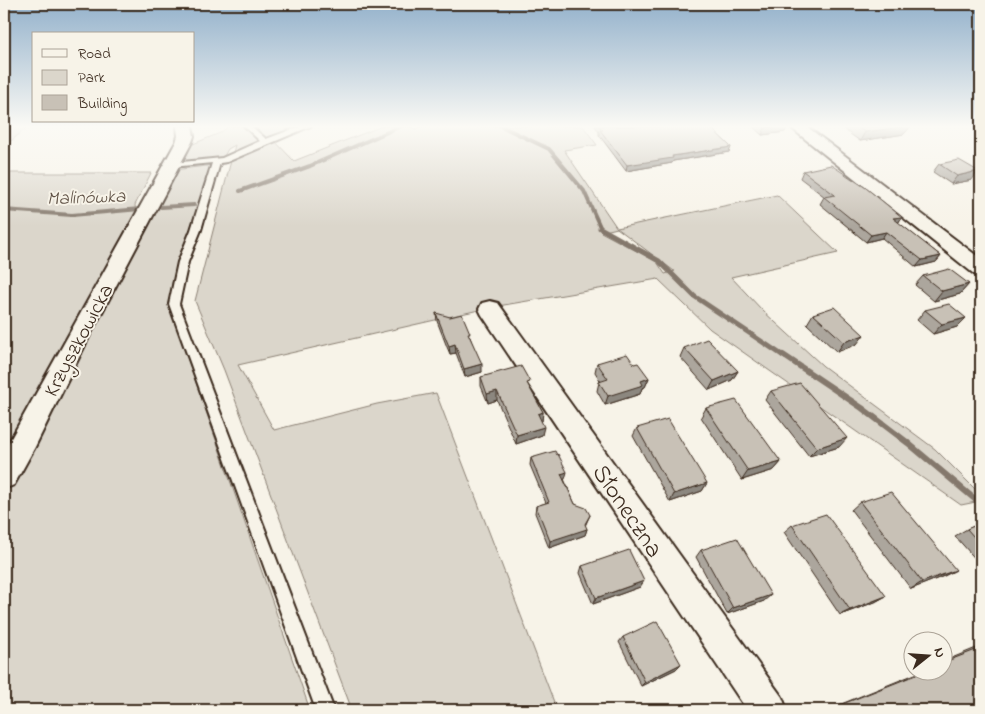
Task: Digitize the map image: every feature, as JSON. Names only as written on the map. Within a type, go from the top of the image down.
[{"type":"street","name":"Krzyszkowicka","points":[[4,476],[26,439],[79,335],[175,159]]},
{"type":"street","points":[[840,159],[981,270]]},
{"type":"street","name":"Słoneczna","points":[[490,309],[769,710]]},
{"type":"lane","points":[[172,165],[224,159]]},
{"type":"lane","points":[[221,160],[183,262],[174,304],[325,710]]},
{"type":"green space","points":[[180,159],[210,159],[196,161]]},
{"type":"green space","points":[[231,159],[292,159],[294,161],[298,159],[570,159],[617,228],[777,195],[838,253],[731,277],[763,311],[823,366],[935,449],[981,495],[981,501],[961,505],[710,329],[658,279],[492,307],[238,365],[274,430],[377,404],[436,393],[557,710],[352,710],[224,370],[195,301]],"holes":[[[617,228],[674,271],[665,274],[657,262],[601,232]]]},
{"type":"green space","points":[[214,165],[172,283],[170,308],[310,710],[4,710],[4,490],[174,170]]},
{"type":"green space","points":[[4,173],[151,173],[135,205],[136,215],[35,413],[4,464]]},
{"type":"building","points":[[623,159],[664,159],[627,165]]},
{"type":"building","points":[[959,160],[978,171],[957,176],[939,164]]},
{"type":"building","points":[[831,165],[866,188],[902,217],[893,218],[941,256],[922,260],[886,232],[871,235],[824,197],[835,195],[803,171]]},
{"type":"building","points":[[949,269],[969,284],[942,291],[923,276]]},
{"type":"building","points":[[949,304],[966,318],[942,324],[925,310]]},
{"type":"building","points":[[834,307],[864,335],[844,342],[813,314]]},
{"type":"building","points":[[436,313],[450,317],[462,314],[482,364],[464,369],[455,344],[449,346]]},
{"type":"building","points":[[707,339],[738,371],[714,381],[684,348]]},
{"type":"building","points":[[627,354],[634,364],[638,363],[649,378],[641,381],[643,385],[608,396],[599,382],[608,379],[597,363]]},
{"type":"building","points":[[521,366],[530,382],[527,383],[543,412],[538,414],[544,427],[517,435],[497,391],[487,394],[481,377]]},
{"type":"building","points":[[800,383],[847,438],[817,448],[771,391]]},
{"type":"building","points":[[736,400],[781,462],[748,471],[706,408]]},
{"type":"building","points":[[668,419],[707,483],[674,494],[637,428]]},
{"type":"building","points":[[555,451],[567,472],[561,474],[575,504],[586,508],[590,515],[585,524],[587,529],[550,541],[536,506],[549,502],[531,458]]},
{"type":"building","points":[[891,492],[956,570],[922,582],[860,502]]},
{"type":"building","points":[[826,514],[886,596],[850,610],[792,525]]},
{"type":"building","points":[[981,523],[981,545],[967,529]]},
{"type":"building","points":[[737,538],[771,595],[733,608],[701,550]]},
{"type":"building","points":[[629,550],[644,581],[596,598],[582,566]]},
{"type":"building","points":[[657,621],[681,664],[645,682],[623,637]]},
{"type":"building","points":[[981,648],[981,710],[843,710],[840,705],[902,680],[902,682],[952,682],[952,659]]},
{"type":"waterway","name":"Malinówka","points":[[240,191],[325,159]]},
{"type":"waterway","points":[[558,159],[584,191],[601,228]]},
{"type":"waterway","name":"Malinówka","points":[[161,207],[194,205]]},
{"type":"waterway","name":"Malinówka","points":[[4,210],[72,215],[140,209]]},
{"type":"waterway","points":[[601,228],[659,261],[694,296],[785,357]]},
{"type":"waterway","points":[[783,355],[862,408],[908,443],[977,501]]}]
